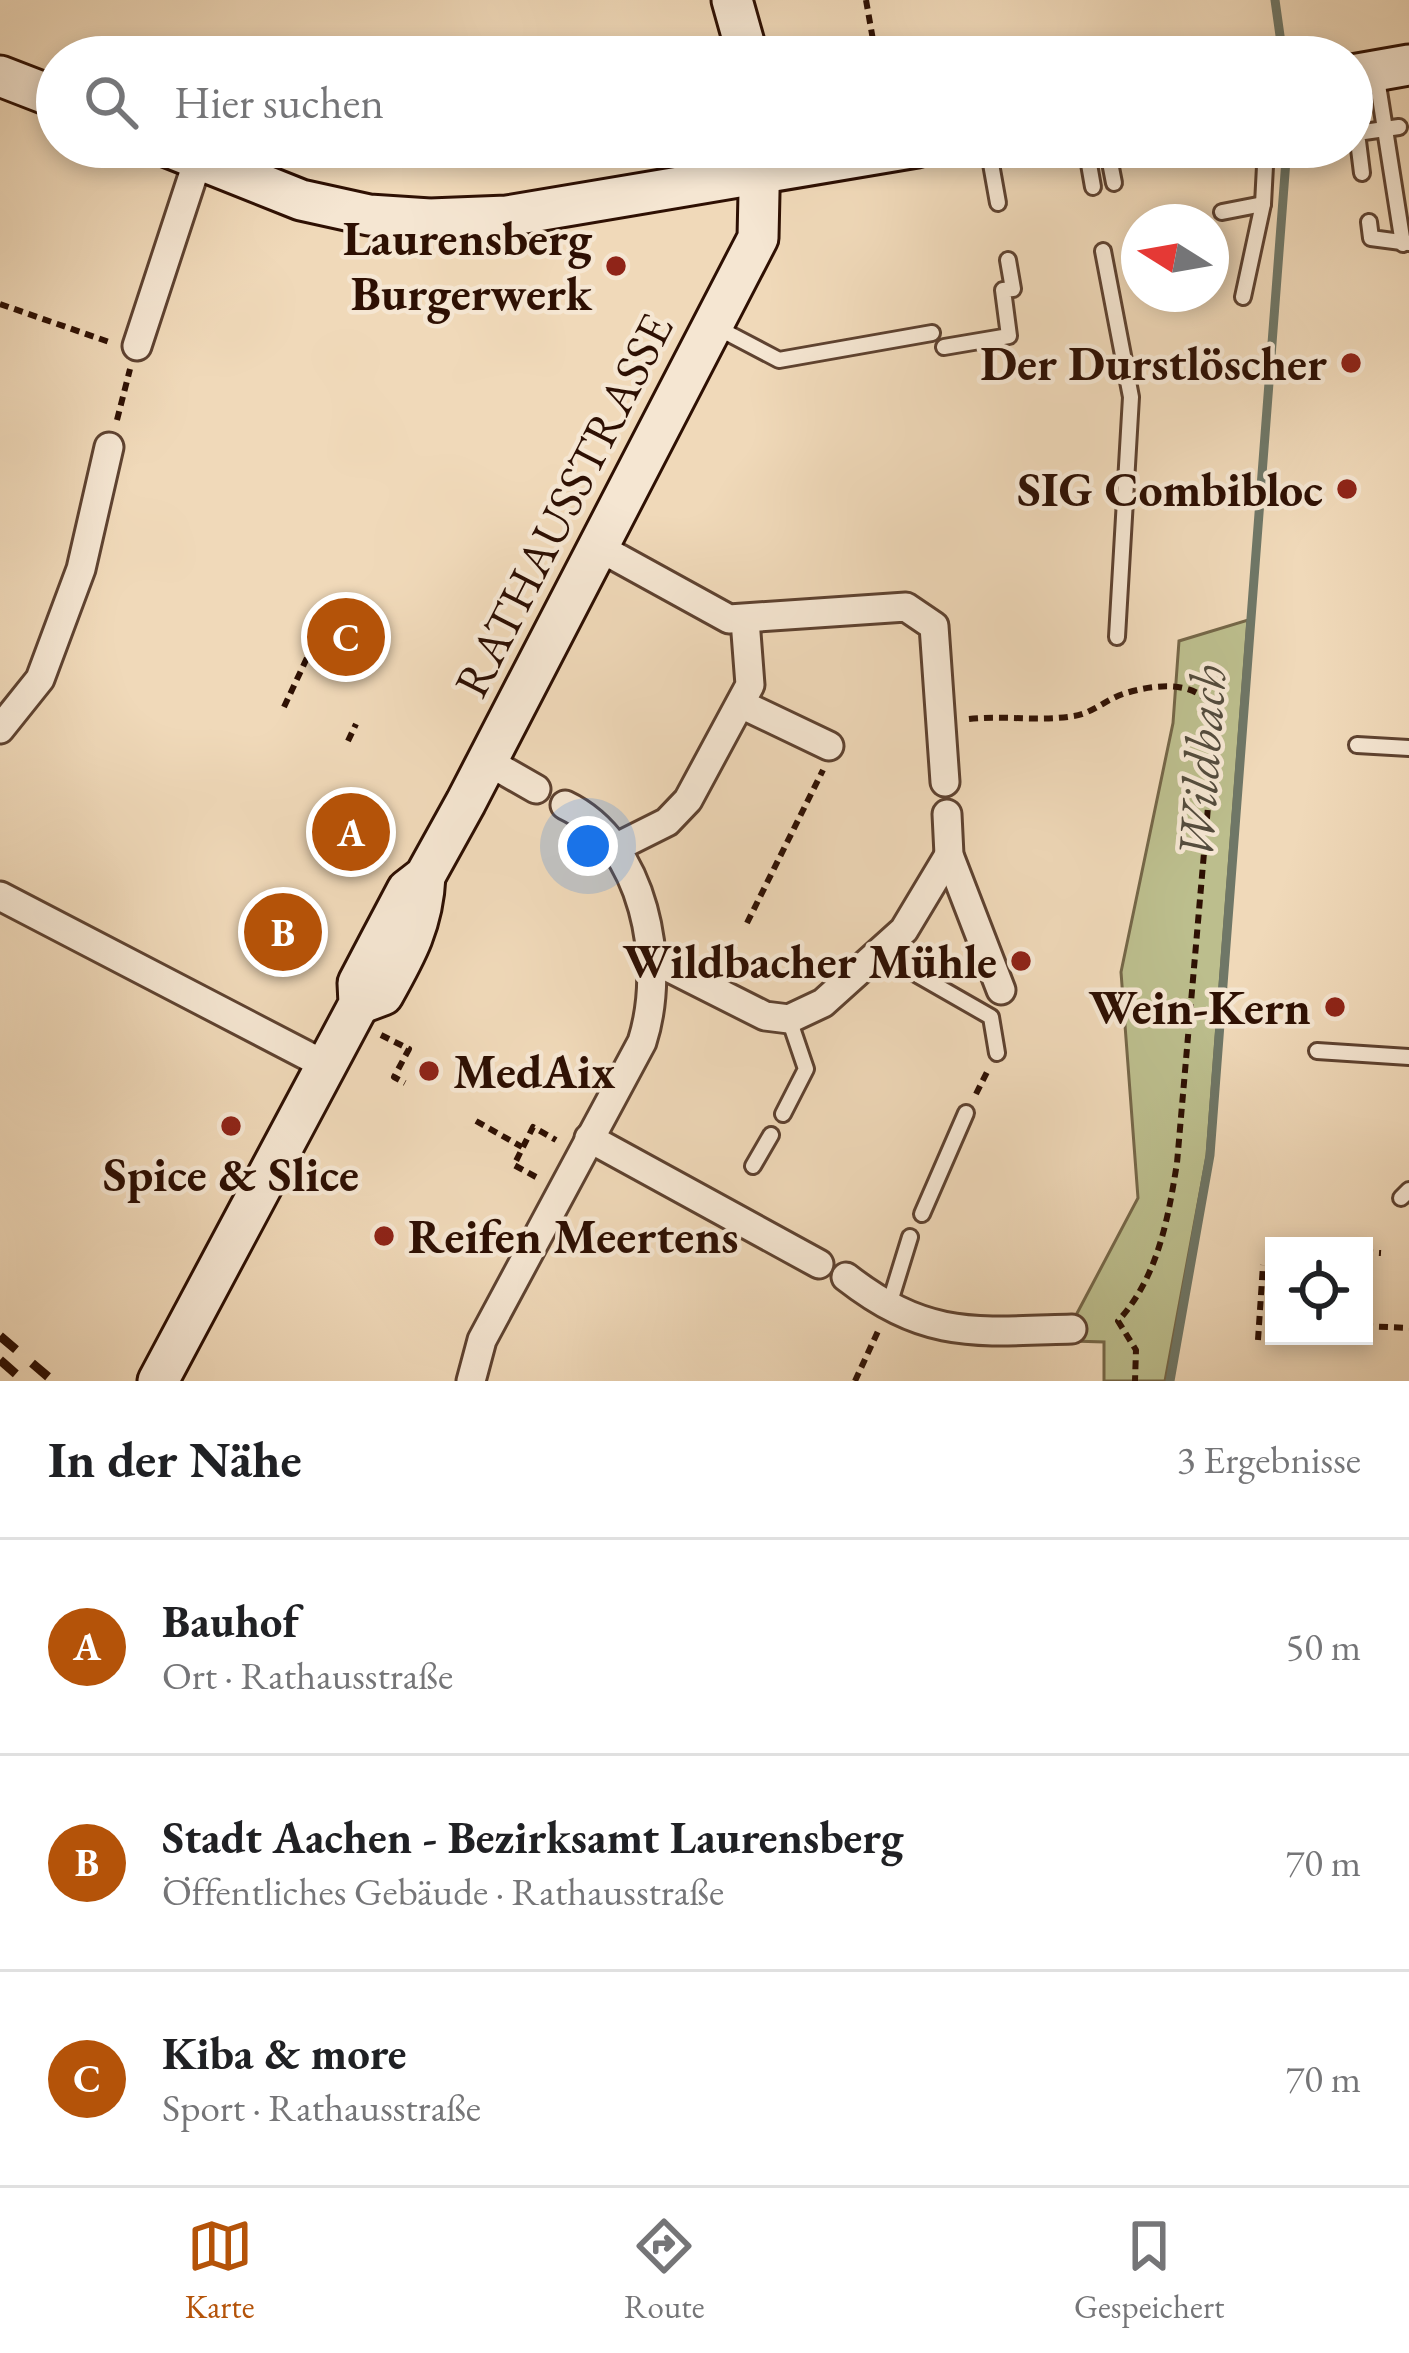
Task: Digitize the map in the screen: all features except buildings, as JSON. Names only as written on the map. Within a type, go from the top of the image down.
[{"type":"street","points":[[732,0],[742,36]]},
{"type":"street","points":[[0,76],[36,90]]},
{"type":"street","points":[[137,346],[180,168]]},
{"type":"street","points":[[219,168],[301,200],[369,215],[430,219],[507,216],[721,168]]},
{"type":"street","name":"RATHAUSSTRASSE","points":[[158,1381],[356,1012],[383,995],[423,920],[425,877],[758,238],[761,168]]},
{"type":"street","points":[[0,729],[40,679],[81,569],[109,447]]},
{"type":"street","points":[[600,548],[729,619],[906,607],[934,626],[945,782]]},
{"type":"street","points":[[617,847],[668,822],[688,800],[750,685],[746,620]]},
{"type":"street","points":[[741,704],[826,758]]},
{"type":"street","points":[[488,761],[536,789]]},
{"type":"street","points":[[471,1381],[482,1340],[642,1042],[655,983],[617,847],[604,829],[565,805]]},
{"type":"street","points":[[946,814],[949,855],[1001,990]]},
{"type":"street","points":[[652,959],[765,1016],[790,1018],[823,1003],[881,954],[904,930],[949,855]]},
{"type":"street","points":[[0,896],[327,1066]]},
{"type":"street","points":[[589,1138],[819,1264]]},
{"type":"street","points":[[846,1277],[888,1310],[958,1332],[1072,1329]]},
{"type":"lane","points":[[1369,222],[1371,238],[1406,244],[1392,128],[1379,70]]},
{"type":"lane","points":[[1373,131],[1392,128]]},
{"type":"lane","points":[[992,168],[998,203]]},
{"type":"lane","points":[[1091,168],[1094,187]]},
{"type":"lane","points":[[1111,168],[1114,184]]},
{"type":"lane","points":[[1243,297],[1263,204],[1265,168]]},
{"type":"lane","points":[[1361,168],[1362,173]]},
{"type":"lane","points":[[1229,211],[1263,204]]},
{"type":"lane","points":[[1103,251],[1131,397],[1117,638]]},
{"type":"lane","points":[[944,347],[1010,336],[1004,290],[1013,289],[1008,260]]},
{"type":"lane","points":[[713,325],[779,360],[932,333]]},
{"type":"lane","points":[[1357,745],[1409,748]]},
{"type":"lane","points":[[881,954],[991,1016],[997,1053]]},
{"type":"lane","points":[[783,1114],[806,1069],[790,1018]]},
{"type":"lane","points":[[1317,1051],[1409,1057]]},
{"type":"lane","points":[[922,1214],[969,1108]]},
{"type":"lane","points":[[753,1166],[771,1135]]},
{"type":"lane","points":[[888,1310],[910,1237]]},
{"type":"path","points":[[866,0],[873,36]]},
{"type":"path","points":[[0,304],[60,329],[137,346],[109,447]]},
{"type":"path","points":[[284,707],[321,628],[336,637]]},
{"type":"path","points":[[941,722],[1081,716],[1125,693],[1175,688],[1196,688],[1209,697],[1216,715],[1178,1163],[1168,1222],[1150,1271],[1138,1299],[1118,1321],[1136,1350],[1136,1381]]},
{"type":"path","points":[[348,741],[356,724]]},
{"type":"path","points":[[747,923],[826,758]]},
{"type":"path","points":[[725,962],[735,946]]},
{"type":"path","points":[[356,1012],[409,1049],[394,1076],[405,1083]]},
{"type":"path","points":[[969,1108],[997,1053]]},
{"type":"path","points":[[476,1121],[522,1147]]},
{"type":"path","points":[[514,1165],[532,1127]]},
{"type":"path","points":[[1373,1252],[1382,1252]]},
{"type":"path","points":[[1258,1340],[1263,1264]]},
{"type":"path","points":[[855,1381],[888,1310]]},
{"type":"path","points":[[1260,1321],[1265,1321]]},
{"type":"path","points":[[1373,1326],[1409,1328]]},
{"type":"green space","points":[[1248,620],[1207,1156],[1165,1381],[1104,1381],[1104,1342],[1073,1341],[1074,1319],[1138,1198],[1121,972],[1173,723],[1179,641]]},
{"type":"waterway","name":"Wildbach","points":[[1275,0],[1280,36]]},
{"type":"waterway","name":"Wildbach","points":[[1170,1381],[1210,1155],[1285,168]]},
{"type":"railway","points":[[0,1336],[53,1381]]},
{"type":"railway","points":[[0,1360],[24,1381]]},
{"type":"place","name":"Laurensberg Burgerwerk","points":[[616,266]]},
{"type":"place","name":"Der Durstlöscher","points":[[1351,363]]},
{"type":"place","name":"SIG Combibloc","points":[[1347,489]]},
{"type":"place","name":"Kiba & more","points":[[346,637]]},
{"type":"place","name":"Bauhof","points":[[351,832]]},
{"type":"place","name":"Stadt Aachen - Bezirksamt Laurensberg","points":[[283,932]]},
{"type":"place","name":"Wildbacher Mühle","points":[[1021,961]]},
{"type":"place","name":"Wein-Kern","points":[[1335,1007]]},
{"type":"place","name":"MedAix","points":[[429,1071]]},
{"type":"place","name":"Spice & Slice","points":[[231,1126]]},
{"type":"place","name":"Reifen Meertens","points":[[384,1236]]}]
